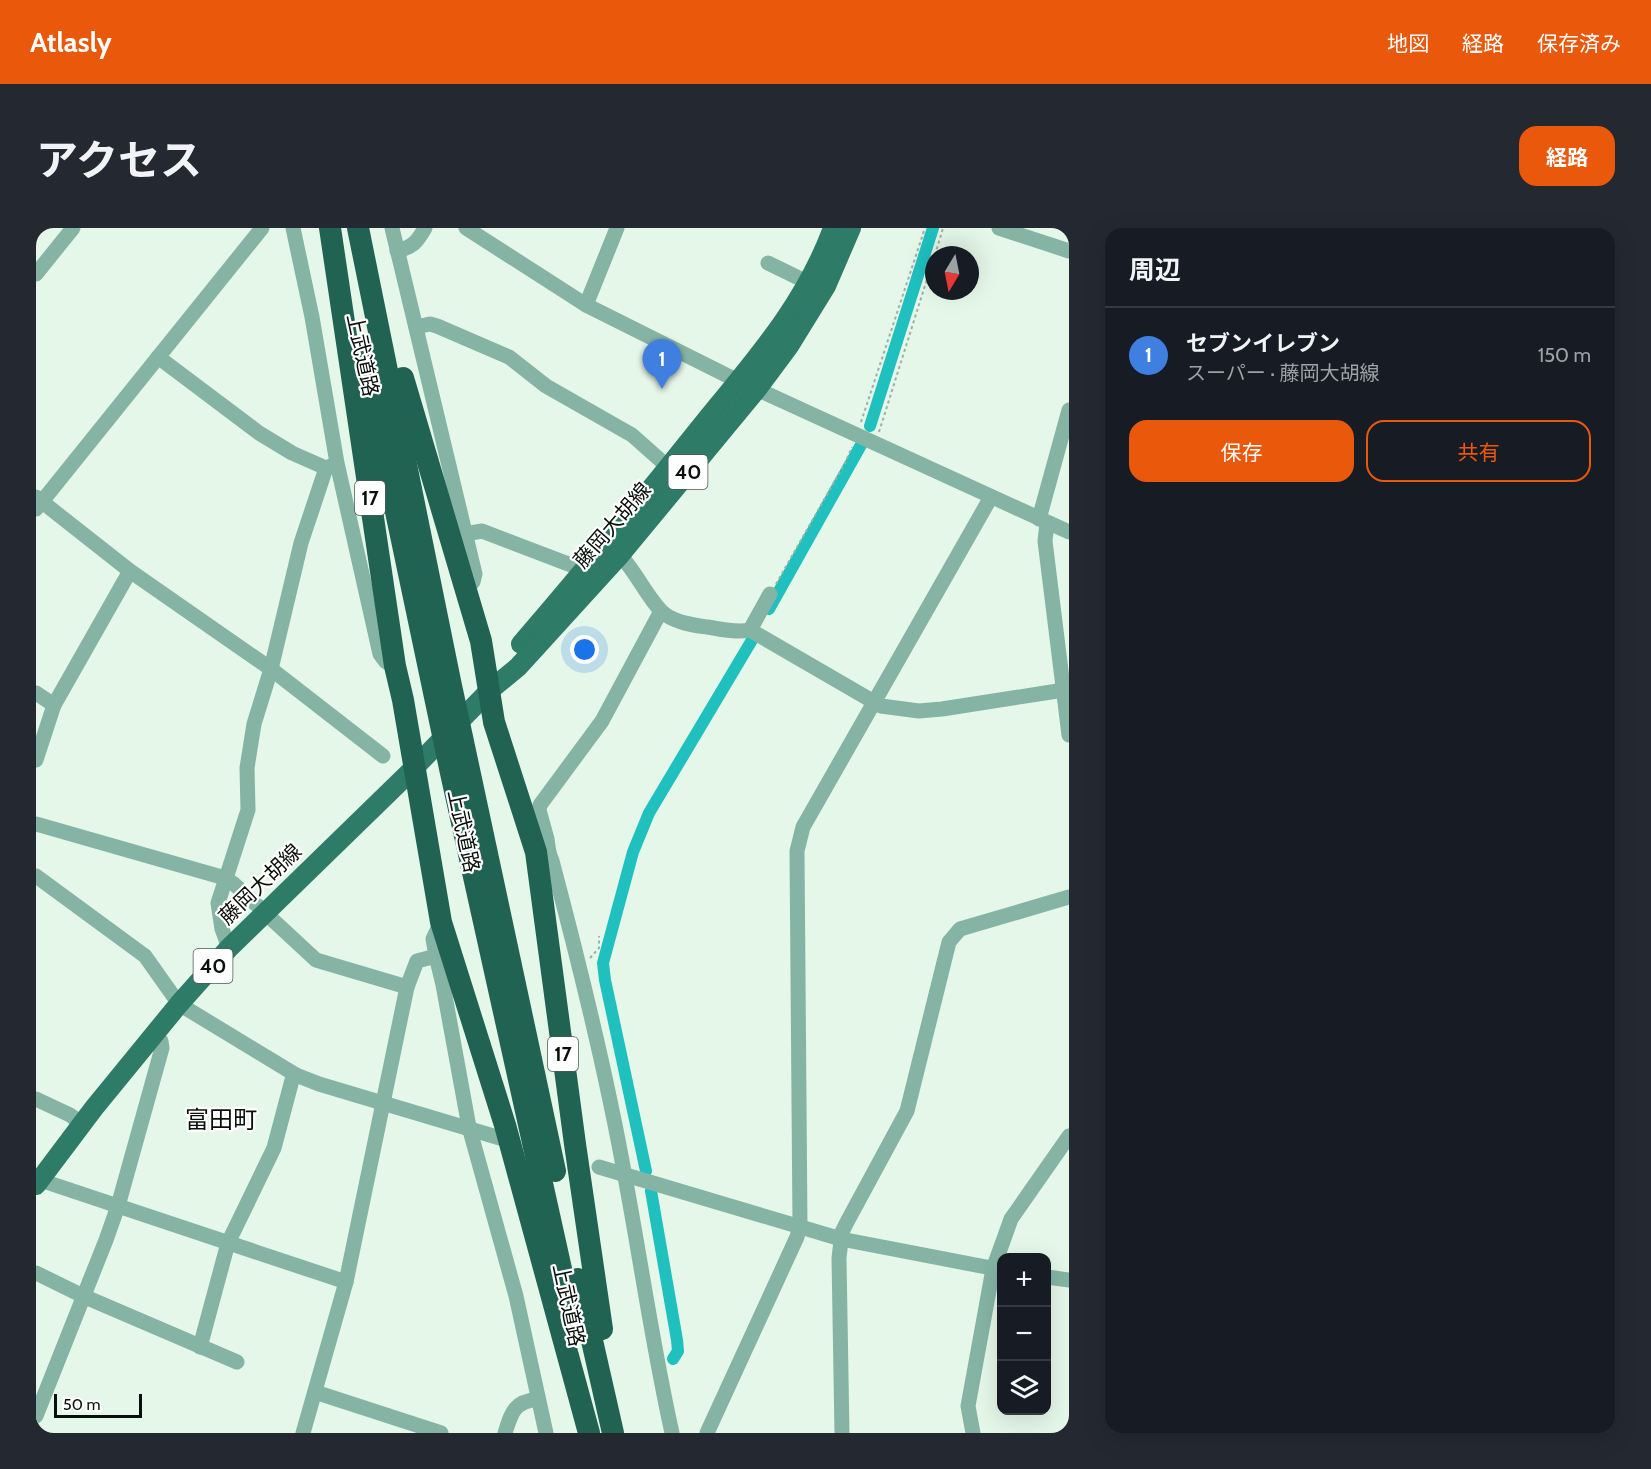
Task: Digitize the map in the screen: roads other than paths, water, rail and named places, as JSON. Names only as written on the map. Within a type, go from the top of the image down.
[{"type":"highway","name":"17","points":[[332,228],[395,666],[403,700],[441,922],[504,1125],[590,1433]]},
{"type":"highway","name":"上武道路","points":[[332,228],[349,286],[590,1334],[606,1430]]},
{"type":"highway","name":"上武道路","points":[[358,228],[442,687]]},
{"type":"highway","name":"17","points":[[369,282],[392,331],[409,399],[481,641],[494,722],[542,853],[574,1144],[598,1293],[606,1430]]},
{"type":"highway","points":[[403,700],[426,721],[451,731],[475,729],[499,737]]},
{"type":"main road","name":"藤岡大胡線","points":[[490,690],[515,652],[668,467],[795,308],[809,283],[833,228]]},
{"type":"main road","name":"藤岡大胡線","points":[[38,1183],[154,1034],[229,948],[414,768],[490,690],[518,667],[620,555],[757,389],[789,346],[826,286],[851,228]]},
{"type":"street","points":[[36,274],[73,228]]},
{"type":"street","points":[[262,228],[38,502],[130,571],[271,669],[383,756]]},
{"type":"street","points":[[293,228],[333,433],[332,466],[380,654],[386,662],[395,666]]},
{"type":"street","points":[[392,228],[416,327],[430,414],[475,574],[473,582],[464,588]]},
{"type":"street","points":[[397,251],[416,243],[424,228]]},
{"type":"street","points":[[466,228],[586,305],[757,389],[1069,532]]},
{"type":"street","points":[[586,305],[616,228]]},
{"type":"street","points":[[999,228],[1069,251]]},
{"type":"street","points":[[768,263],[809,283]]},
{"type":"street","points":[[416,327],[430,324],[437,326],[509,357],[546,386],[632,435],[668,467]]},
{"type":"street","points":[[158,357],[259,433],[292,453],[332,466]]},
{"type":"street","points":[[1069,410],[1043,521],[1064,647],[1064,690],[1069,735]]},
{"type":"street","points":[[333,433],[352,430]]},
{"type":"street","points":[[229,948],[222,929],[218,903],[248,810],[247,768],[252,735],[271,669],[301,543],[332,466]]},
{"type":"street","points":[[707,1433],[800,1226],[797,850],[803,827],[991,497]]},
{"type":"street","points":[[465,534],[482,531],[571,565],[582,572]]},
{"type":"street","points":[[620,555],[629,564],[661,611],[669,617],[684,623],[738,631],[750,630],[881,706],[919,711],[942,710],[1064,690]]},
{"type":"street","points":[[36,760],[54,705],[130,571]]},
{"type":"street","points":[[750,630],[770,594]]},
{"type":"street","points":[[661,611],[602,722],[540,805],[539,810],[547,839],[542,853],[578,960],[625,1176],[657,1365],[672,1433]]},
{"type":"street","points":[[36,693],[54,705]]},
{"type":"street","points":[[36,824],[225,878],[265,911],[316,960],[407,987]]},
{"type":"street","points":[[36,876],[145,956],[179,1004],[296,1075],[319,1084],[470,1127],[500,1138]]},
{"type":"street","points":[[842,1433],[839,1258],[841,1239],[847,1222],[907,1111],[949,942],[960,929],[1069,897]]},
{"type":"street","points":[[441,922],[433,939],[470,1127],[516,1296],[546,1433]]},
{"type":"street","points":[[303,1433],[346,1282],[407,987],[417,962],[436,956]]},
{"type":"street","points":[[36,1416],[118,1206],[162,1048],[161,1041],[154,1034]]},
{"type":"street","points":[[200,1347],[228,1243],[274,1148],[292,1080],[296,1075]]},
{"type":"street","points":[[36,1099],[70,1115],[82,1124]]},
{"type":"street","points":[[1001,1253],[1011,1219],[1069,1136]]},
{"type":"street","points":[[599,1167],[841,1239],[997,1269],[968,1406],[973,1433]]},
{"type":"street","points":[[38,1183],[118,1206],[346,1282]]},
{"type":"street","points":[[36,1274],[237,1362]]},
{"type":"street","points":[[1051,1278],[1069,1280]]},
{"type":"street","points":[[315,1392],[405,1428],[441,1433]]},
{"type":"street","points":[[505,1433],[517,1406],[522,1402],[538,1399]]},
{"type":"waterway","points":[[870,426],[933,228]]},
{"type":"waterway","points":[[769,609],[861,445]]},
{"type":"waterway","points":[[646,1171],[603,963],[633,852],[649,813],[752,640]]},
{"type":"waterway","points":[[651,1191],[677,1340],[678,1351],[673,1359]]},
{"type":"place","name":"セブンイレブン","points":[[662,389]]},
{"type":"district","name":"富田町","points":[[221,1119]]}]
